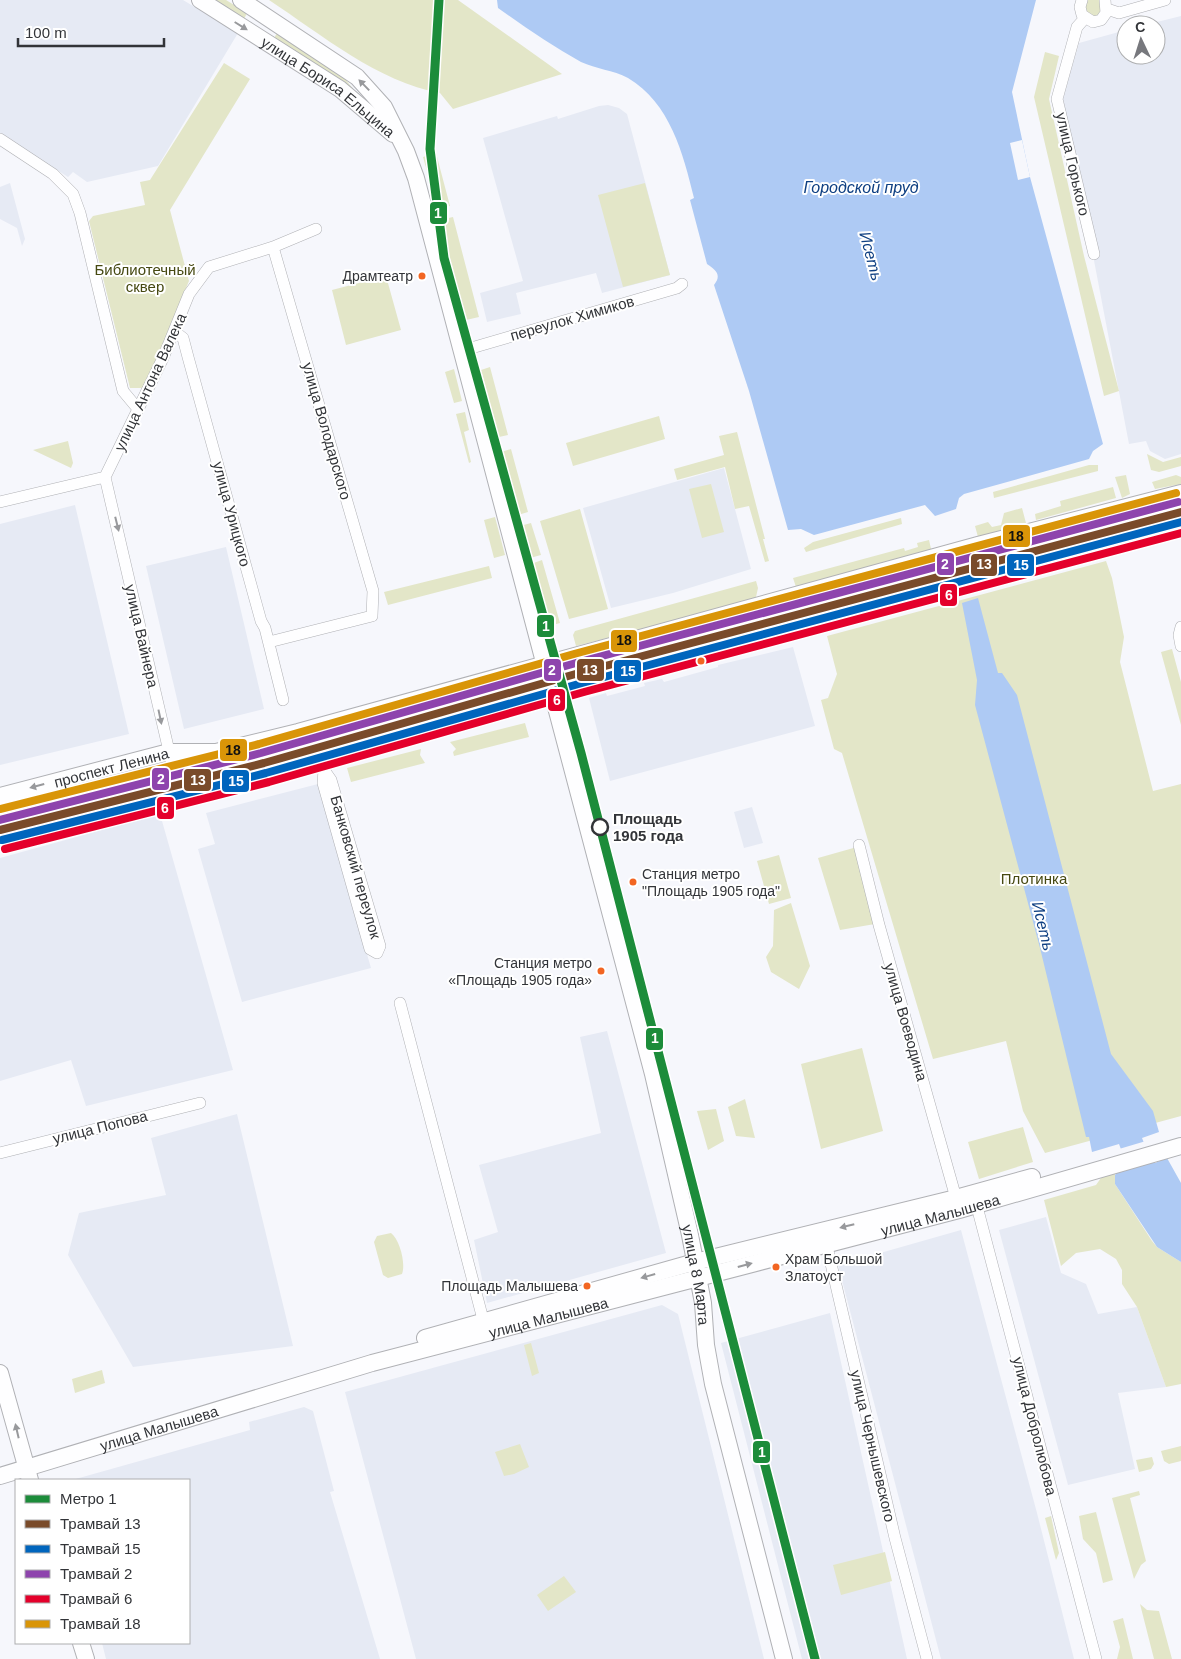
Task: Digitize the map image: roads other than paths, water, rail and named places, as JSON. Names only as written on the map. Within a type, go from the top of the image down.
[{"type":"main road","name":"улица Бориса Ельцина","points":[[200,0],[340,89],[400,140]]},
{"type":"main road","name":"улица Бориса Ельцина","points":[[241,0],[357,77],[384,107],[400,140]]},
{"type":"main road","name":"улица 8 Марта","points":[[400,140],[416,178],[655,1082],[681,1190],[697,1270],[713,1384],[784,1659]]},
{"type":"main road","name":"проспект Ленина","points":[[0,796],[168,752],[216,752],[312,729],[978,545],[1181,493]]},
{"type":"main road","points":[[0,839],[180,794],[322,764],[553,692],[1181,518]]},
{"type":"main road","name":"улица Малышева","points":[[0,1476],[133,1438],[233,1404],[485,1328],[697,1270],[975,1199],[1174,1143]]},
{"type":"main road","name":"улица Малышева","points":[[825,1238],[956,1198],[975,1199]]},
{"type":"main road","points":[[0,1373],[27,1469]]},
{"type":"main road","name":"улица Малышева","points":[[0,1466],[27,1469]]},
{"type":"main road","points":[[81,1644],[86,1659]]},
{"type":"street","points":[[1082,0],[1080,11],[1085,18],[1093,22],[1101,20],[1106,4],[1119,13],[1165,0]]},
{"type":"street","name":"улица Горького","points":[[1085,18],[1077,27],[1057,99],[1094,254]]},
{"type":"street","points":[[0,139],[52,174],[73,194],[80,213],[123,391],[138,409]]},
{"type":"street","name":"улица Антона Валека","points":[[105,477],[175,332],[188,294],[208,267],[273,247],[316,229]]},
{"type":"street","name":"улица Володарского","points":[[269,642],[372,616],[373,591],[273,247]]},
{"type":"street","name":"переулок Химиков","points":[[461,351],[677,288],[682,284]]},
{"type":"street","name":"улица Урицкого","points":[[175,332],[183,338],[261,622],[269,642],[283,700]]},
{"type":"street","points":[[0,502],[105,477]]},
{"type":"street","name":"улица Вайнера","points":[[105,477],[168,752],[180,794]]},
{"type":"street","points":[[1181,627],[1179,636],[1181,646]]},
{"type":"street","name":"Банковский переулок","points":[[312,729],[322,764],[323,782],[370,949],[377,953],[380,946],[331,780],[322,764]]},
{"type":"street","name":"улица Воеводина","points":[[859,845],[879,925],[956,1198]]},
{"type":"street","points":[[400,1003],[485,1328]]},
{"type":"street","name":"улица Попова","points":[[0,1153],[200,1103]]},
{"type":"street","name":"улица Добролюбова","points":[[975,1199],[1096,1659]]},
{"type":"street","name":"улица Чернышевского","points":[[825,1238],[895,1538],[927,1659]]},
{"type":"water","name":"Городской пруд","points":[[497,0],[1036,0],[1012,92],[1030,177],[1103,444],[1093,451],[1089,459],[964,494],[959,498],[956,509],[935,516],[925,505],[814,535],[801,529],[788,530],[749,391],[714,285],[718,276],[707,264],[690,200],[694,198],[673,130],[654,101],[642,88],[628,78],[581,62],[570,56],[498,8]]},
{"type":"water","name":"Исеть","points":[[978,598],[998,673],[1002,673],[1017,695],[1111,1054],[1153,1111],[1159,1132],[1142,1138],[1151,1160],[1155,1163],[1167,1158],[1181,1183],[1181,1262],[1157,1247],[1115,1184],[1115,1175],[1118,1171],[1128,1168],[1119,1144],[1092,1152],[1089,1137],[1086,1137],[1040,948],[975,705],[977,680],[962,603]]},
{"type":"metro line","name":"1","points":[[439,0],[430,149],[444,258],[581,753],[815,1659]]},
{"type":"tram line","name":"18","points":[[0,809],[259,744],[574,654],[1176,493]]},
{"type":"tram line","name":"2","points":[[0,820],[261,753],[576,663],[1178,502]]},
{"type":"tram line","name":"13","points":[[0,830],[264,763],[579,673],[1181,512]]},
{"type":"tram line","name":"15","points":[[2,840],[266,773],[582,683],[1181,522]]},
{"type":"tram line","name":"6","points":[[5,849],[269,782],[584,692],[1181,533]]},
{"type":"place","name":"Драмтеатр","points":[[422,276]]},
{"type":"place","name":"Площадь 1905 года","points":[[600,827]]},
{"type":"place","name":"Станция метро \"Площадь 1905 года\"","points":[[633,882]]},
{"type":"place","name":"Станция метро «Площадь 1905 года»","points":[[601,971]]},
{"type":"place","name":"Храм Большой Златоуст","points":[[776,1267]]},
{"type":"place","name":"Площадь Малышева","points":[[587,1286]]},
{"type":"park label","name":"Библиотечный сквер","points":[[145,278]]},
{"type":"park label","name":"Плотинка","points":[[1034,878]]}]
